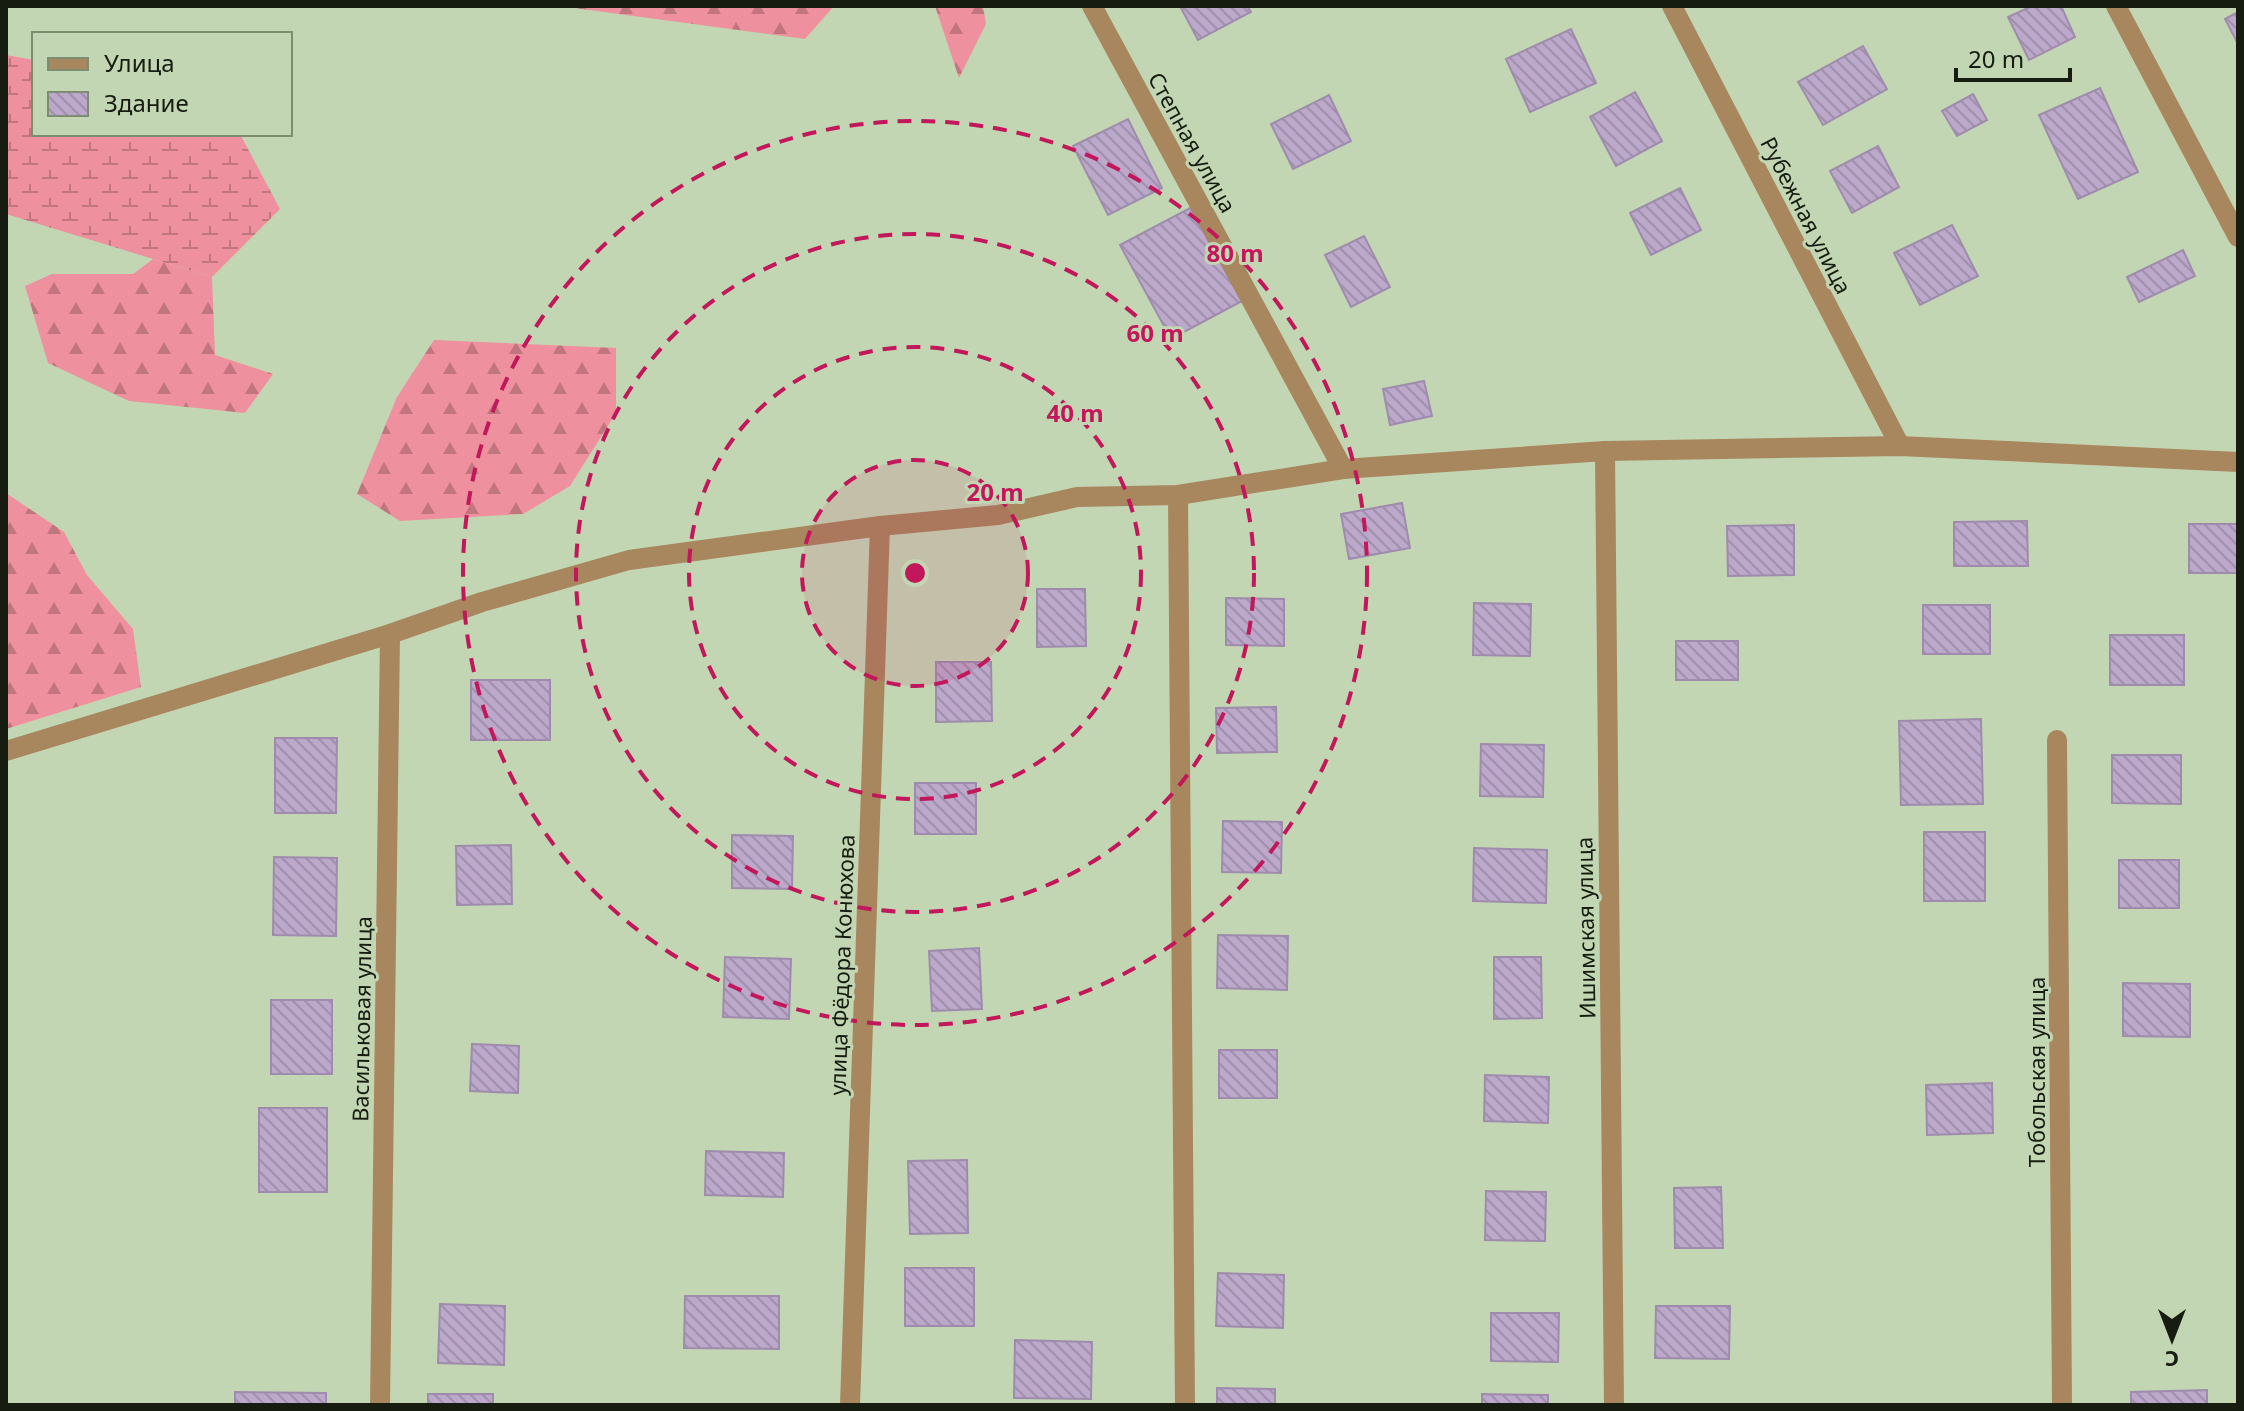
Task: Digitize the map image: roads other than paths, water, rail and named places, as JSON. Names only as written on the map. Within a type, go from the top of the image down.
[{"type":"street","name":"Степная улица","points":[[1092,6],[1343,469]]},
{"type":"street","name":"Рубежная улица","points":[[1672,6],[1900,446]]},
{"type":"street","points":[[2116,6],[2238,237]]},
{"type":"street","points":[[6,751],[390,634],[482,602],[629,560],[880,526],[998,515],[1077,497],[1178,495],[1343,469],[1605,451],[1900,446],[2238,462]]},
{"type":"street","name":"Ишимская улица","points":[[1605,451],[1614,1405]]},
{"type":"street","points":[[1178,495],[1185,1405]]},
{"type":"street","name":"улица Фёдора Конюхова","points":[[850,1405],[880,526]]},
{"type":"street","name":"Васильковая улица","points":[[380,1405],[390,634]]},
{"type":"street","name":"Тобольская улица","points":[[2057,740],[2062,1405]]}]
